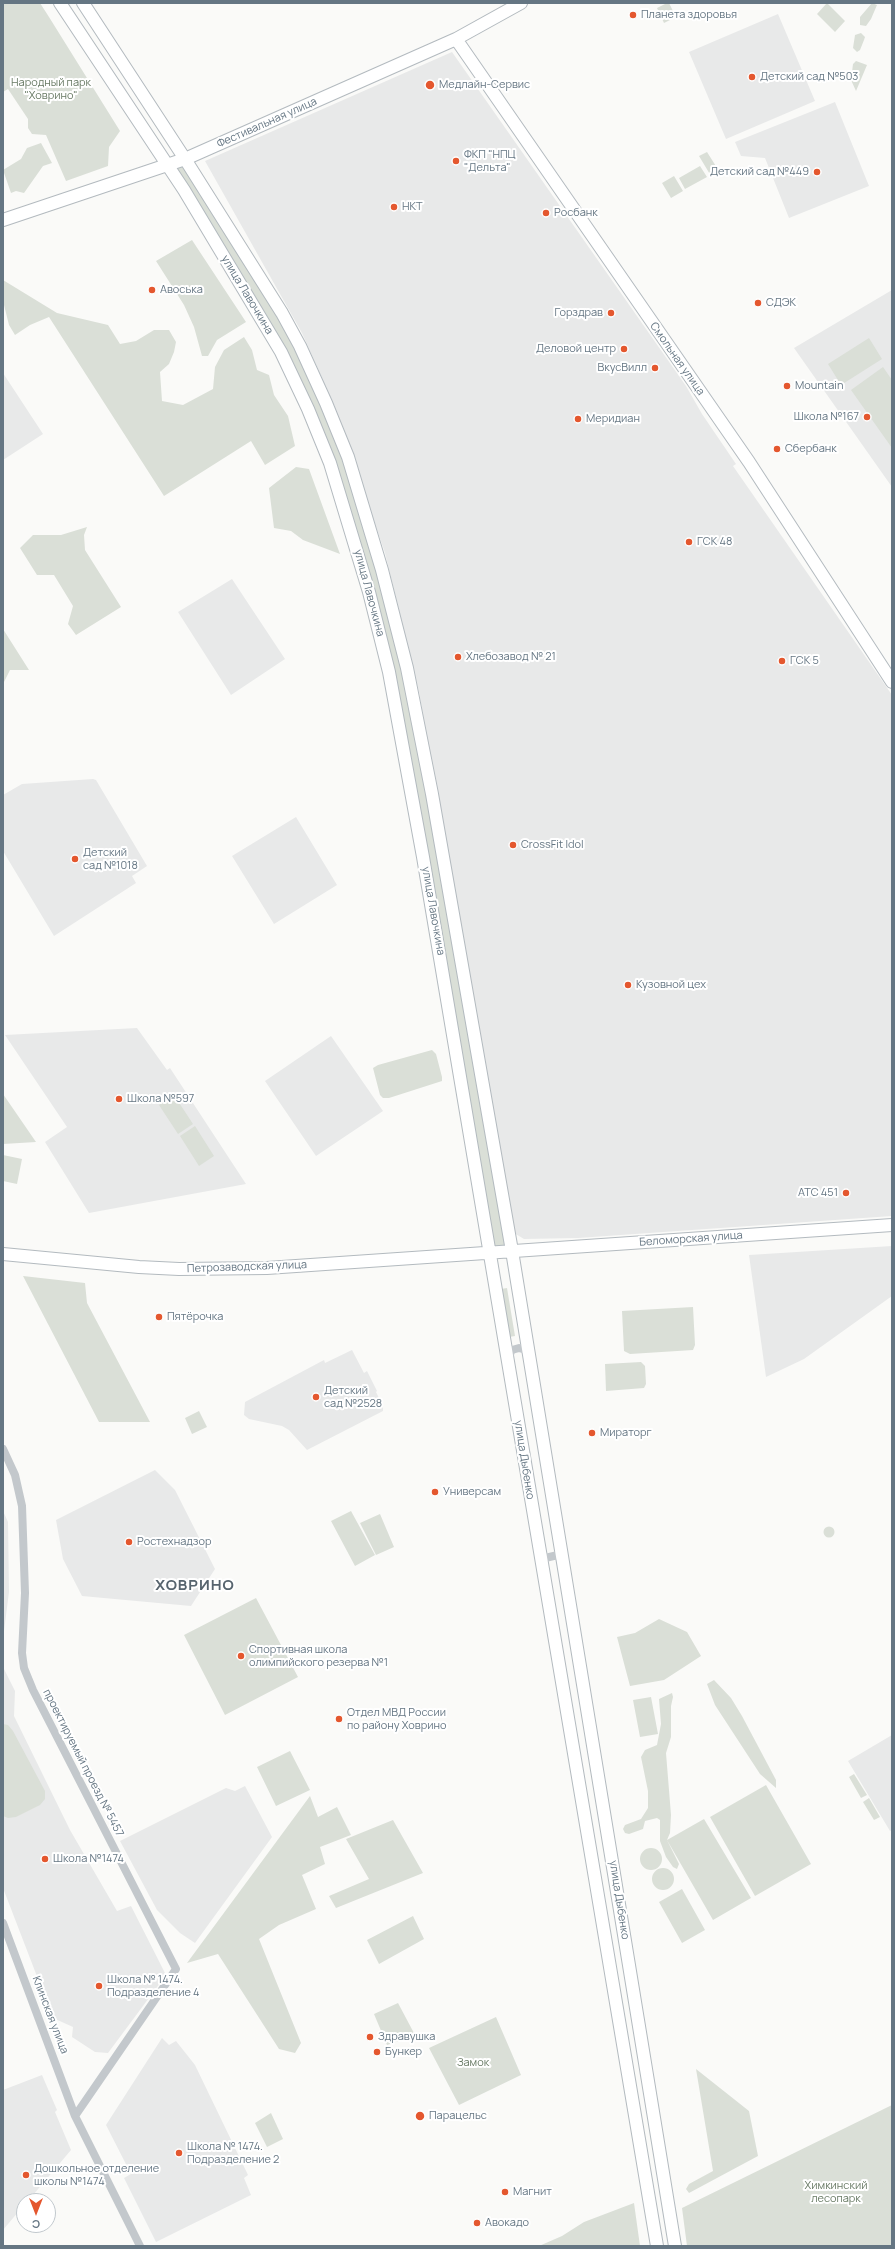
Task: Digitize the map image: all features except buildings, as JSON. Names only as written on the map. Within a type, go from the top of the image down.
[{"type":"main road","name":"улица Лавочкина","points":[[60,3],[184,190],[281,352],[308,409],[330,463],[351,529],[389,672],[422,850],[491,1253]]},
{"type":"main road","name":"улица Лавочкина","points":[[83,3],[185,159],[282,313],[300,346],[326,403],[348,457],[371,532],[407,668],[435,814],[512,1251]]},
{"type":"main road","name":"Фестивальная улица","points":[[3,220],[185,159],[456,39],[521,3]]},
{"type":"main road","name":"Смольная улица","points":[[456,39],[746,459],[892,682]]},
{"type":"main road","points":[[384,649],[388,654],[395,655],[400,651],[401,645]]},
{"type":"main road","points":[[389,672],[390,665],[396,661],[403,663],[407,668]]},
{"type":"main road","name":"Беломорская улица","points":[[491,1253],[892,1225]]},
{"type":"main road","name":"улица Дыбенко","points":[[512,1251],[675,2246]]},
{"type":"main road","name":"улица Дыбенко","points":[[491,1253],[657,2246]]},
{"type":"main road","name":"Петрозаводская улица","points":[[3,1254],[121,1266],[191,1269],[267,1268],[491,1253]]},
{"type":"street","points":[[508,1360],[510,1353],[515,1348],[523,1348],[529,1357]]},
{"type":"street","name":"проектируемый проезд № 5457","points":[[3,1449],[16,1475],[22,1506],[25,1593],[22,1654],[24,1668],[33,1690],[176,1969],[75,2116]]},
{"type":"street","points":[[541,1559],[562,1554]]},
{"type":"street","name":"Клинская улица","points":[[3,1923],[75,2116]]},
{"type":"street","points":[[75,2116],[140,2246]]},
{"type":"shaded area","name":"Детский сад №503","points":[[778,14],[815,101],[726,139],[689,52]]},
{"type":"shaded area","points":[[452,52],[686,386],[702,414],[736,464],[733,466],[892,695],[892,1216],[578,1238],[524,1239],[514,1233],[511,1225],[419,692],[385,553],[334,405],[302,333],[205,161]]},
{"type":"shaded area","name":"Детский сад №449","points":[[835,102],[869,186],[789,218],[765,158],[741,156],[735,142]]},
{"type":"shaded area","name":"Школа №167","points":[[892,290],[892,487],[794,348]]},
{"type":"shaded area","points":[[3,373],[43,434],[3,460]]},
{"type":"shaded area","points":[[232,579],[285,659],[231,695],[178,612]]},
{"type":"shaded area","name":"Детский сад №1018","points":[[96,780],[147,866],[132,876],[136,883],[54,936],[3,851],[3,795],[22,784]]},
{"type":"shaded area","points":[[296,817],[337,885],[274,924],[232,856]]},
{"type":"shaded area","name":"Школа №597","points":[[137,1028],[167,1070],[170,1068],[246,1184],[89,1213],[45,1142],[67,1127],[5,1035]]},
{"type":"shaded area","points":[[331,1036],[383,1111],[316,1156],[265,1081]]},
{"type":"shaded area","points":[[892,1246],[892,1296],[804,1359],[766,1377],[749,1255]]},
{"type":"shaded area","name":"Детский сад №2528","points":[[352,1350],[364,1373],[367,1371],[383,1406],[383,1411],[307,1450],[289,1430],[282,1426],[249,1419],[244,1415],[245,1402],[324,1360],[325,1363]]},
{"type":"shaded area","points":[[155,1470],[175,1490],[215,1569],[191,1606],[82,1596],[63,1559],[56,1520]]},
{"type":"shaded area","points":[[3,1511],[8,1522],[9,1592],[3,1639]]},
{"type":"shaded area","name":"Школа №1474","points":[[3,1667],[15,1691],[14,1716],[70,1830],[117,1911],[131,1906],[166,1975],[108,2053],[95,2052],[72,2037],[73,2027],[53,2018],[3,1888]]},
{"type":"shaded area","points":[[892,1735],[892,1830],[890,1831],[848,1761]]},
{"type":"shaded area","points":[[245,1786],[272,1837],[195,1943],[180,1933],[157,1910],[120,1841],[226,1788],[235,1791]]},
{"type":"shaded area","name":"Школа № 1474. Подразделение 2","points":[[162,2038],[169,2045],[176,2041],[195,2065],[248,2175],[244,2178],[251,2195],[156,2242],[124,2178],[131,2174],[106,2125]]},
{"type":"shaded area","name":"Дошкольное отделение школы №1474","points":[[42,2075],[57,2110],[55,2112],[71,2150],[35,2193],[16,2193],[16,2215],[3,2230],[3,2090]]},
{"type":"green space","name":"Народный парк \"Ховрино\"","points":[[3,3],[40,3],[120,131],[109,147],[108,166],[66,181],[46,135],[32,134],[28,128],[28,119],[8,89],[3,92]]},
{"type":"green space","points":[[669,3],[676,17],[664,23],[657,8]]},
{"type":"green space","points":[[827,3],[845,21],[835,32],[817,14]]},
{"type":"green space","points":[[872,3],[877,5],[871,19],[866,26],[860,25],[860,17]]},
{"type":"green space","points":[[861,33],[865,37],[860,50],[857,52],[853,48],[855,35]]},
{"type":"green space","points":[[856,61],[867,65],[856,91],[851,80],[853,64]]},
{"type":"green space","points":[[41,143],[52,163],[43,166],[24,193],[16,191],[11,193],[3,170],[21,159],[27,148]]},
{"type":"green space","points":[[707,152],[719,171],[711,176],[699,156]]},
{"type":"green space","points":[[185,159],[282,313],[326,403],[401,645],[512,1251],[491,1253],[389,672],[308,409],[167,166]]},
{"type":"green space","points":[[700,166],[707,177],[685,189],[679,178]]},
{"type":"green space","points":[[674,176],[683,191],[671,198],[662,183]]},
{"type":"green space","points":[[192,240],[246,322],[217,340],[208,356],[202,356],[194,327],[184,305],[156,261]]},
{"type":"green space","points":[[3,280],[57,313],[108,325],[120,344],[136,341],[154,330],[169,330],[176,342],[169,364],[160,372],[162,401],[183,405],[213,389],[215,367],[224,350],[244,337],[252,350],[257,370],[269,375],[274,395],[288,416],[295,446],[265,465],[251,441],[164,496],[49,317],[30,325],[15,335],[9,325],[3,301]]},
{"type":"green space","points":[[869,338],[882,359],[841,385],[828,364]]},
{"type":"green space","points":[[883,367],[892,380],[892,448],[851,390]]},
{"type":"green space","points":[[296,467],[309,469],[340,554],[303,540],[291,531],[274,528],[269,488]]},
{"type":"green space","points":[[87,527],[84,535],[85,550],[121,607],[76,635],[68,624],[73,606],[54,575],[37,575],[20,548],[33,535],[61,535]]},
{"type":"green space","points":[[3,629],[29,670],[10,670],[3,684]]},
{"type":"green space","points":[[432,1050],[436,1054],[442,1081],[389,1098],[383,1098],[380,1095],[373,1068],[378,1065]]},
{"type":"green space","points":[[3,1094],[36,1142],[3,1144]]},
{"type":"green space","points":[[174,1095],[193,1124],[178,1134],[159,1105]]},
{"type":"green space","points":[[195,1126],[214,1156],[199,1166],[180,1136]]},
{"type":"green space","points":[[3,1155],[22,1159],[17,1184],[3,1181]]},
{"type":"green space","points":[[23,1276],[85,1283],[87,1303],[150,1422],[99,1422]]},
{"type":"green space","points":[[507,1288],[515,1336],[509,1337],[501,1289]]},
{"type":"green space","points":[[693,1307],[695,1345],[693,1350],[630,1354],[624,1351],[622,1311]]},
{"type":"green space","points":[[641,1362],[645,1366],[646,1384],[644,1388],[606,1391],[605,1364]]},
{"type":"green space","points":[[199,1411],[207,1427],[192,1434],[185,1418]]},
{"type":"green space","points":[[351,1511],[375,1555],[355,1566],[331,1521]]},
{"type":"green space","points":[[380,1514],[394,1547],[376,1555],[360,1523]]},
{"type":"green space","points":[[829,1526],[833,1528],[835,1532],[833,1536],[829,1538],[825,1536],[823,1532],[825,1528]]},
{"type":"green space","name":"Спортивная школа олимпийского резерва №1","points":[[256,1598],[298,1677],[225,1715],[184,1635]]},
{"type":"green space","points":[[659,1619],[687,1632],[701,1656],[664,1680],[630,1686],[617,1637],[635,1633]]},
{"type":"green space","points":[[714,1680],[731,1698],[742,1716],[776,1780],[776,1788],[760,1774],[715,1705],[707,1684]]},
{"type":"green space","points":[[672,1693],[671,1737],[666,1753],[671,1815],[670,1833],[667,1840],[679,1864],[677,1869],[673,1867],[666,1857],[660,1841],[660,1820],[657,1818],[645,1821],[643,1829],[629,1834],[625,1833],[623,1829],[625,1825],[641,1819],[648,1808],[648,1791],[641,1757],[645,1750],[657,1745],[661,1724],[659,1699]]},
{"type":"green space","points":[[651,1697],[658,1734],[640,1737],[633,1700]]},
{"type":"green space","points":[[3,1724],[8,1725],[13,1731],[45,1791],[45,1799],[40,1805],[16,1817],[8,1818],[3,1816]]},
{"type":"green space","points":[[290,1751],[310,1790],[276,1806],[257,1767]]},
{"type":"green space","points":[[854,1774],[867,1795],[861,1798],[849,1777]]},
{"type":"green space","points":[[766,1785],[811,1864],[755,1896],[710,1817]]},
{"type":"green space","points":[[310,1796],[318,1817],[337,1807],[351,1835],[320,1847],[325,1864],[302,1875],[316,1909],[279,1925],[259,1939],[301,2043],[295,2053],[279,2049],[218,1954],[187,1963]]},
{"type":"green space","points":[[869,1798],[880,1817],[874,1820],[863,1802]]},
{"type":"green space","points":[[704,1819],[751,1898],[713,1920],[667,1840]]},
{"type":"green space","points":[[393,1820],[423,1873],[336,1908],[329,1896],[369,1879],[346,1839]]},
{"type":"green space","points":[[651,1848],[659,1851],[662,1859],[659,1867],[651,1870],[643,1867],[640,1859],[643,1851]]},
{"type":"green space","points":[[663,1868],[671,1871],[674,1879],[671,1887],[663,1890],[655,1887],[652,1879],[655,1871]]},
{"type":"green space","points":[[682,1889],[705,1930],[682,1943],[659,1902]]},
{"type":"green space","points":[[413,1916],[424,1939],[379,1964],[367,1940]]},
{"type":"green space","points":[[398,2003],[415,2035],[387,2045],[374,2014]]},
{"type":"green space","name":"Замок","points":[[496,2017],[521,2075],[459,2105],[429,2048]]},
{"type":"green space","points":[[696,2069],[749,2111],[758,2156],[689,2193],[686,2189],[689,2184],[713,2171]]},
{"type":"green space","name":"Химкинский лесопарк","points":[[892,2105],[892,2246],[687,2246],[682,2208]]},
{"type":"green space","points":[[271,2113],[283,2139],[267,2147],[255,2123]]},
{"type":"green space","points":[[634,2203],[640,2246],[539,2246],[562,2236],[584,2222]]},
{"type":"place","name":"Планета здоровья","points":[[633,15]]},
{"type":"place","name":"Детский сад №503","points":[[752,77]]},
{"type":"place","name":"Медлайн-Сервис","points":[[430,85]]},
{"type":"place","name":"ФКП \"НПЦ \"Дельта\"","points":[[456,161]]},
{"type":"place","name":"Детский сад №449","points":[[817,172]]},
{"type":"place","name":"НКТ","points":[[394,207]]},
{"type":"place","name":"Росбанк","points":[[546,213]]},
{"type":"place","name":"Авоська","points":[[152,290]]},
{"type":"place","name":"СДЭК","points":[[758,303]]},
{"type":"place","name":"Горздрав","points":[[611,313]]},
{"type":"place","name":"Деловой центр","points":[[624,349]]},
{"type":"place","name":"ВкусВилл","points":[[655,368]]},
{"type":"place","name":"Mountain","points":[[787,386]]},
{"type":"place","name":"Школа №167","points":[[867,417]]},
{"type":"place","name":"Меридиан","points":[[578,419]]},
{"type":"place","name":"Сбербанк","points":[[777,449]]},
{"type":"place","name":"ГСК 48","points":[[689,542]]},
{"type":"place","name":"Хлебозавод № 21","points":[[458,657]]},
{"type":"place","name":"ГСК 5","points":[[782,661]]},
{"type":"place","name":"CrossFit Idol","points":[[513,845]]},
{"type":"place","name":"Детский сад №1018","points":[[75,859]]},
{"type":"place","name":"Кузовной цех","points":[[628,985]]},
{"type":"place","name":"Школа №597","points":[[119,1099]]},
{"type":"place","name":"АТС 451","points":[[846,1193]]},
{"type":"place","name":"Пятёрочка","points":[[159,1317]]},
{"type":"place","name":"Детский сад №2528","points":[[316,1397]]},
{"type":"place","name":"Мираторг","points":[[592,1433]]},
{"type":"place","name":"Универсам","points":[[435,1492]]},
{"type":"place","name":"Ростехнадзор","points":[[129,1542]]},
{"type":"place","name":"Спортивная школа олимпийского резерва №1","points":[[241,1656]]},
{"type":"place","name":"Отдел МВД России по району Ховрино","points":[[339,1719]]},
{"type":"place","name":"Школа №1474","points":[[45,1859]]},
{"type":"place","name":"Школа № 1474. Подразделение 4","points":[[99,1986]]},
{"type":"place","name":"Здравушка","points":[[370,2037]]},
{"type":"place","name":"Бункер","points":[[377,2052]]},
{"type":"place","name":"Парацельс","points":[[420,2116]]},
{"type":"place","name":"Школа № 1474. Подразделение 2","points":[[179,2153]]},
{"type":"place","name":"Дошкольное отделение школы №1474","points":[[26,2175]]},
{"type":"place","name":"Магнит","points":[[505,2192]]},
{"type":"place","name":"Авокадо","points":[[477,2223]]},
{"type":"district","name":"ХОВРИНО","points":[[195,1586]]}]
